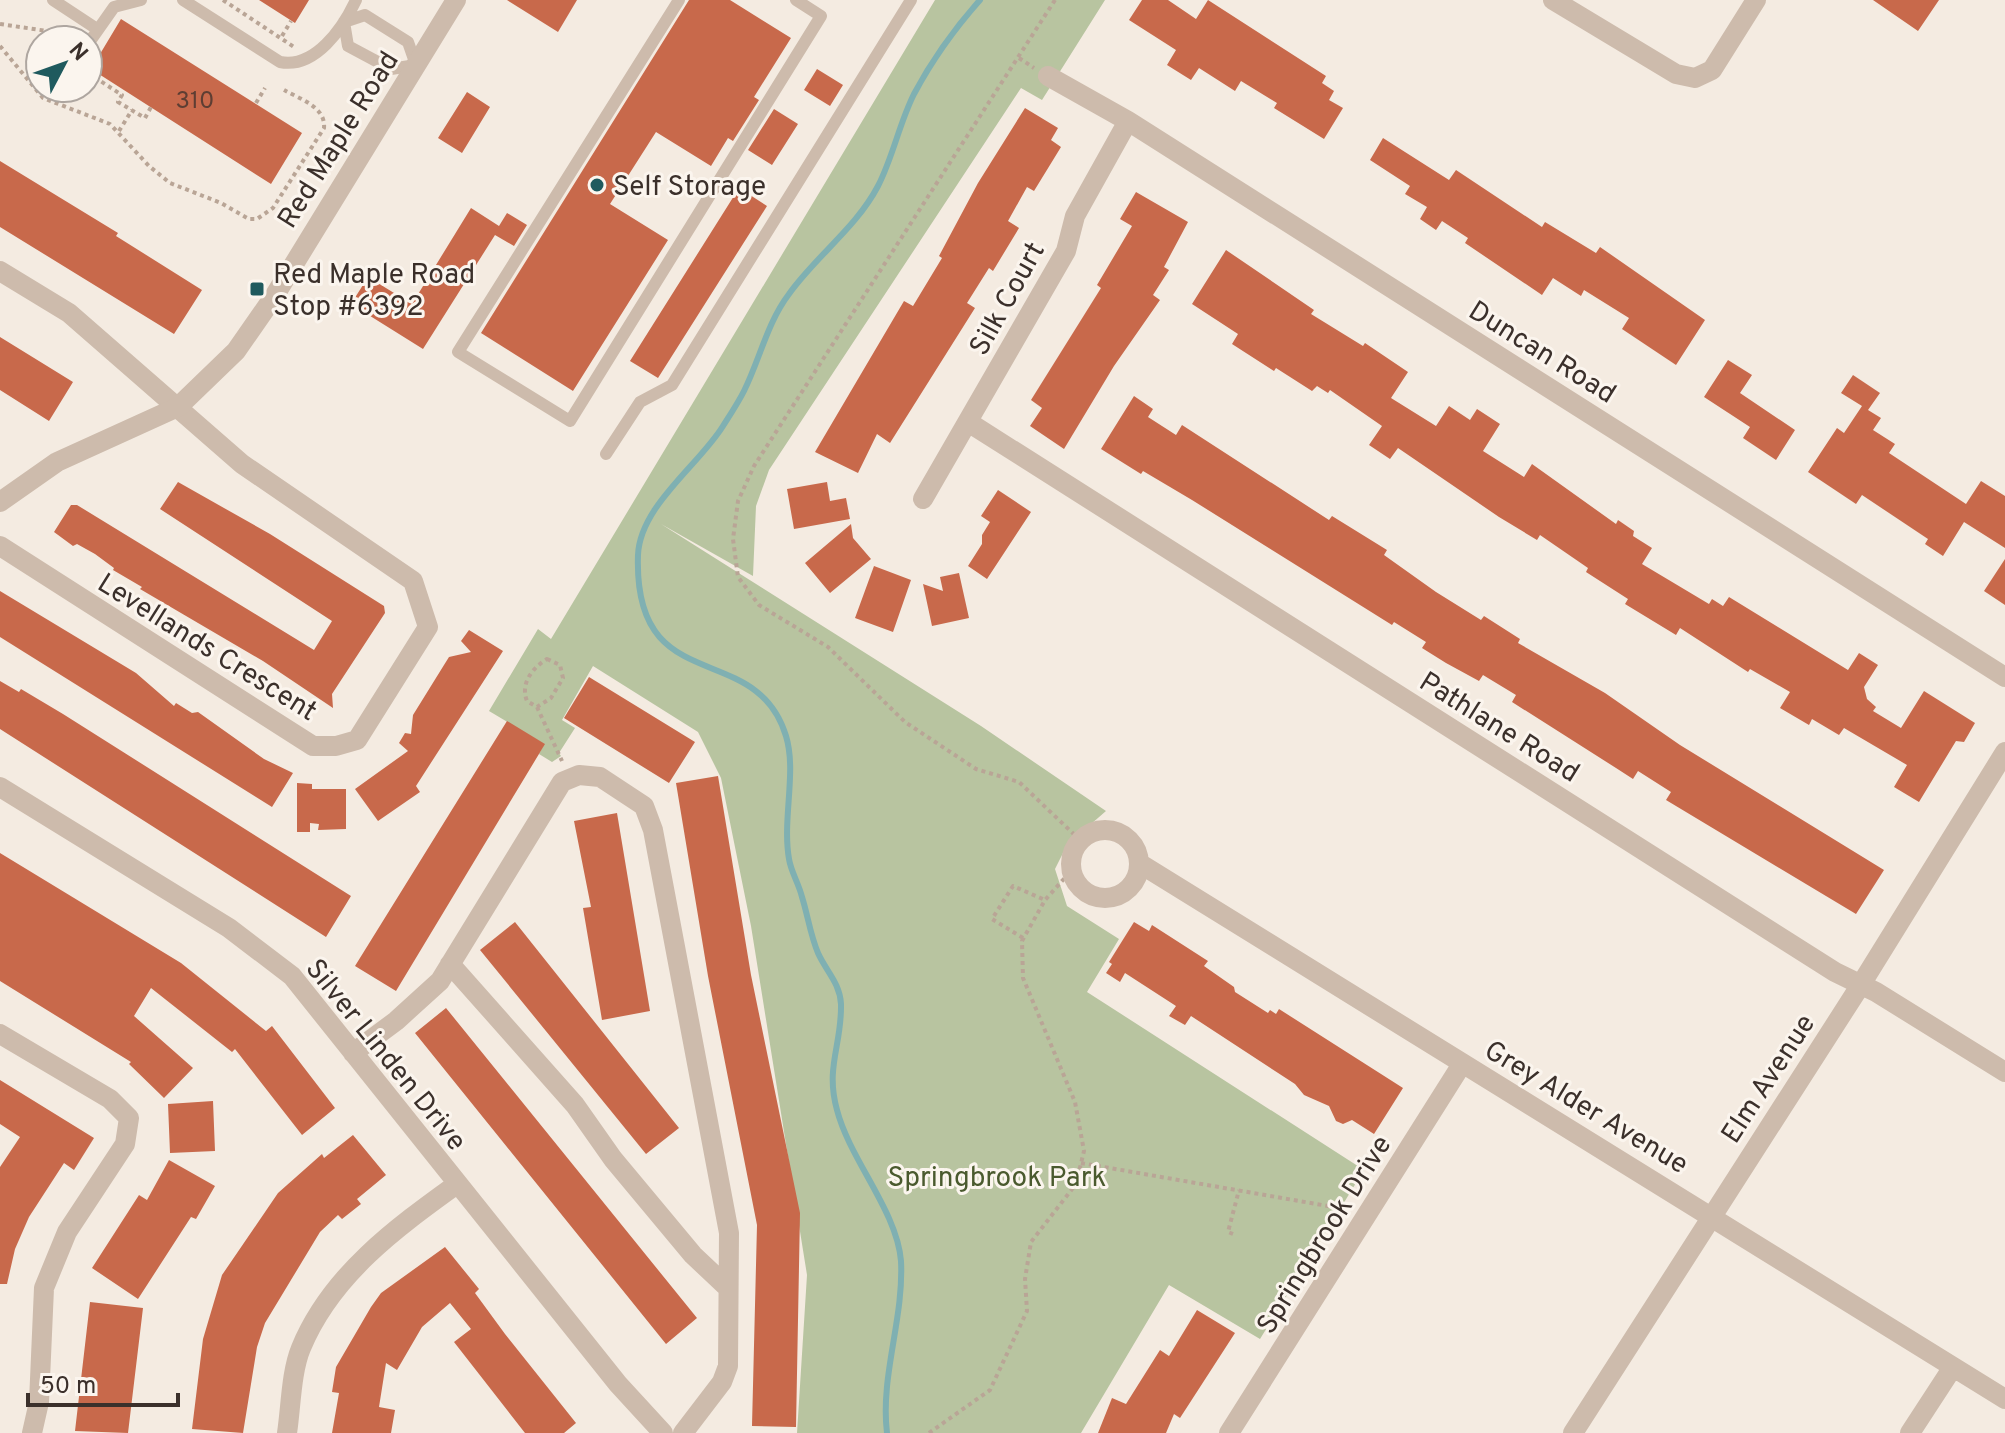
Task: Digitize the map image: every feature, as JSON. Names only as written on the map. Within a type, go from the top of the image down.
[{"type":"street","name":"Red Maple Road","points":[[0,502],[57,462],[178,407],[236,351],[275,295],[456,0]]},
{"type":"street","points":[[1553,0],[1676,74],[1695,78],[1712,70],[1756,0]]},
{"type":"street","name":"Duncan Road","points":[[1048,76],[1128,121],[2005,677]]},
{"type":"street","name":"Silk Court","points":[[923,499],[1066,251],[1075,216],[1128,121]]},
{"type":"street","points":[[0,271],[69,313],[178,407]]},
{"type":"street","name":"Levellands Crescent","points":[[0,546],[313,746],[336,746],[357,740],[428,627],[413,581],[242,464],[178,407]]},
{"type":"street","name":"Pathlane Road","points":[[968,422],[1860,986],[2005,1072]]},
{"type":"street","name":"Elm Avenue","points":[[1573,1433],[1860,986],[2005,752]]},
{"type":"street","points":[[353,1053],[417,1004],[450,964],[562,782],[579,775],[600,777],[644,806],[653,830],[729,1233],[728,1366],[722,1382],[683,1433]]},
{"type":"street","name":"Silver Linden Drive","points":[[0,787],[254,947],[292,976],[618,1384],[663,1433]]},
{"type":"street","name":"Grey Alder Avenue","points":[[1080,840],[1099,830],[1121,834],[1130,841],[1139,863],[2005,1399]]},
{"type":"street","points":[[1080,840],[1070,860],[1071,871],[1083,891],[1105,898],[1126,891],[1134,882],[1139,863]]},
{"type":"street","points":[[450,964],[575,1105],[613,1159],[693,1255],[728,1288]]},
{"type":"street","points":[[0,1034],[110,1099],[129,1118],[125,1144],[67,1232],[44,1288],[39,1402],[32,1433]]},
{"type":"street","name":"Springbrook Drive","points":[[1229,1433],[1462,1064]]},
{"type":"street","points":[[287,1433],[300,1349],[315,1323],[349,1275],[384,1236],[457,1184]]},
{"type":"street","points":[[1910,1433],[1953,1367]]},
{"type":"lane","points":[[53,0],[89,24]]},
{"type":"lane","points":[[99,24],[108,4],[141,0]]},
{"type":"lane","points":[[183,0],[280,62],[288,64],[310,57],[344,22],[356,0]]},
{"type":"lane","points":[[679,0],[458,352],[570,421],[821,16],[796,0]]},
{"type":"lane","points":[[606,454],[640,402],[672,385],[911,0]]},
{"type":"lane","points":[[365,15],[384,26],[408,42],[416,65],[391,69],[348,46],[344,22],[365,15]]},
{"type":"path","points":[[223,0],[282,36],[297,50]]},
{"type":"path","points":[[1055,0],[754,466],[738,501],[733,539],[738,577],[759,605],[828,647],[905,722],[976,769],[1019,782],[1080,840]]},
{"type":"path","points":[[282,36],[291,21]]},
{"type":"path","points":[[0,24],[24,28]]},
{"type":"path","points":[[0,46],[43,98],[95,116],[119,131],[149,166],[170,183],[207,196],[249,219],[257,219],[273,208],[324,128],[323,115],[316,108],[284,90]]},
{"type":"path","points":[[104,83],[122,95],[118,102],[145,118],[151,107]]},
{"type":"path","points":[[256,103],[265,88]]},
{"type":"path","points":[[119,131],[132,110]]},
{"type":"path","points":[[537,707],[551,698],[561,685],[562,670],[554,660],[539,663],[526,682],[527,701],[537,707],[562,761]]},
{"type":"path","points":[[929,1433],[990,1390],[1027,1311],[1025,1279],[1031,1242],[1076,1184],[1084,1151],[1075,1102],[1023,978],[1023,938],[1045,900],[1071,871]]},
{"type":"path","points":[[1023,938],[992,919],[1013,886],[1045,900]]},
{"type":"path","points":[[1081,1163],[1345,1209]]},
{"type":"path","points":[[1233,1234],[1228,1232],[1239,1190]]},
{"type":"green space","name":"Springbrook Park","points":[[935,0],[1105,0],[1042,100],[1021,88],[769,470],[756,506],[753,576],[661,524],[981,726],[1106,811],[1067,845],[1055,869],[1067,906],[1119,939],[1087,992],[1364,1170],[1260,1339],[1169,1285],[1081,1433],[797,1433],[807,1275],[751,926],[721,778],[698,732],[593,666],[562,720],[575,728],[559,753],[561,756],[552,762],[539,754],[544,744],[489,711],[538,629],[551,639]]},
{"type":"building","points":[[259,0],[309,0],[295,23]]},
{"type":"building","points":[[507,0],[577,0],[558,32]]},
{"type":"building","name":"Self Storage","points":[[689,0],[730,0],[791,38],[754,97],[759,100],[733,141],[728,138],[711,166],[656,132],[610,204],[668,240],[573,391],[481,333]]},
{"type":"building","points":[[1142,0],[1168,0],[1196,19],[1208,0],[1326,76],[1322,83],[1334,91],[1329,100],[1343,108],[1324,139],[1274,108],[1277,103],[1241,81],[1235,91],[1199,68],[1191,80],[1167,65],[1176,50],[1129,20]]},
{"type":"building","points":[[1873,0],[1939,0],[1918,31]]},
{"type":"building","points":[[121,19],[302,133],[271,184],[104,77],[104,47]]},
{"type":"building","points":[[817,69],[843,85],[830,106],[804,90]]},
{"type":"building","points":[[467,92],[490,107],[462,153],[438,138]]},
{"type":"building","points":[[1025,108],[1058,128],[1051,140],[1061,147],[1034,191],[1027,187],[1008,221],[1019,228],[993,271],[989,268],[967,303],[975,308],[890,443],[877,434],[858,473],[815,452],[904,301],[913,306],[942,258],[939,256],[978,183]]},
{"type":"building","points":[[774,109],[798,124],[772,165],[748,150]]},
{"type":"building","points":[[1383,138],[1449,180],[1456,170],[1542,227],[1545,222],[1596,253],[1600,247],[1705,320],[1676,365],[1622,329],[1629,318],[1584,290],[1581,296],[1553,278],[1542,295],[1465,243],[1468,238],[1442,221],[1436,230],[1420,219],[1427,207],[1405,194],[1410,186],[1370,160]]},
{"type":"building","points":[[0,161],[118,233],[116,236],[202,290],[174,334],[0,227]]},
{"type":"building","points":[[739,188],[767,206],[658,378],[630,361]]},
{"type":"building","points":[[1136,192],[1188,222],[1164,267],[1169,270],[1153,295],[1160,300],[1114,366],[1064,449],[1030,426],[1042,408],[1031,400],[1101,288],[1097,285],[1132,226],[1120,219]]},
{"type":"building","points":[[471,208],[499,226],[507,213],[527,225],[514,246],[495,235],[423,349],[351,304],[368,277],[412,304]]},
{"type":"building","points":[[1226,250],[1314,310],[1311,314],[1363,346],[1365,343],[1408,372],[1391,398],[1436,426],[1449,406],[1470,420],[1477,409],[1500,424],[1483,451],[1524,477],[1532,464],[1616,524],[1618,520],[1634,531],[1633,536],[1652,548],[1642,564],[1709,604],[1712,599],[1723,606],[1729,597],[1848,670],[1859,653],[1878,665],[1864,687],[1867,699],[1876,707],[1873,711],[1901,728],[1924,691],[1975,723],[1964,742],[1956,741],[1919,802],[1894,787],[1907,765],[1844,728],[1839,735],[1812,719],[1809,725],[1780,708],[1790,692],[1750,669],[1748,672],[1680,628],[1676,635],[1625,604],[1628,599],[1586,572],[1588,568],[1540,535],[1537,540],[1499,517],[1398,448],[1390,459],[1369,445],[1382,426],[1330,390],[1328,393],[1317,386],[1312,391],[1276,368],[1274,371],[1232,344],[1238,334],[1192,304]]},
{"type":"building","points":[[0,337],[73,382],[49,421],[0,390]]},
{"type":"building","points":[[1728,360],[1752,375],[1740,393],[1795,430],[1776,460],[1743,438],[1750,427],[1704,397]]},
{"type":"building","points":[[1853,375],[1880,393],[1868,410],[1881,418],[1873,430],[1895,444],[1889,453],[1966,504],[1981,481],[2005,496],[2005,548],[1964,522],[1943,556],[1925,544],[1928,539],[1862,495],[1856,504],[1808,472],[1837,428],[1844,433],[1862,406],[1841,393]]},
{"type":"building","points":[[1134,396],[1153,409],[1148,417],[1176,435],[1182,425],[1329,520],[1332,516],[1387,550],[1384,555],[1436,592],[1481,620],[1484,616],[1520,639],[1518,643],[1605,693],[1680,745],[1884,870],[1856,914],[1666,800],[1671,792],[1638,771],[1633,779],[1512,702],[1516,695],[1483,675],[1479,681],[1446,663],[1422,648],[1426,642],[1394,622],[1392,625],[1192,500],[1101,449]]},
{"type":"building","points":[[178,482],[270,534],[384,606],[385,613],[332,694],[333,708],[263,661],[140,589],[142,587],[113,570],[95,554],[77,544],[73,546],[54,532],[71,505],[77,505],[314,650],[332,621],[160,509]]},
{"type":"building","points":[[827,482],[830,501],[846,498],[850,519],[794,529],[787,489]]},
{"type":"building","points":[[998,490],[1031,512],[987,579],[968,566],[982,544],[982,535],[990,522],[981,516]]},
{"type":"building","points":[[851,524],[853,538],[871,559],[830,593],[805,563]]},
{"type":"building","points":[[2005,559],[2005,605],[1984,591]]},
{"type":"building","points":[[874,566],[911,580],[893,632],[855,618]]},
{"type":"building","points":[[959,573],[969,618],[932,626],[923,584],[943,591],[940,577]]},
{"type":"building","points":[[0,591],[136,673],[174,706],[176,703],[192,713],[198,712],[264,759],[293,773],[272,807],[0,637]]},
{"type":"building","points":[[469,630],[503,651],[416,786],[420,792],[378,821],[355,789],[408,751],[399,743],[405,733],[411,734],[413,715],[449,657],[471,652],[461,641]]},
{"type":"building","points":[[589,677],[695,742],[669,783],[564,718]]},
{"type":"building","points":[[0,681],[19,692],[21,689],[63,714],[351,896],[326,937],[0,729]]},
{"type":"building","points":[[507,721],[545,744],[396,991],[355,966]]},
{"type":"building","points":[[718,776],[751,975],[800,1213],[796,1427],[752,1426],[757,1225],[708,976],[676,783]]},
{"type":"building","points":[[297,783],[312,784],[312,789],[346,789],[346,829],[318,830],[319,824],[310,823],[310,832],[297,832]]},
{"type":"building","points":[[617,813],[650,1011],[602,1020],[583,908],[591,907],[574,821]]},
{"type":"building","points":[[0,853],[181,963],[266,1031],[272,1026],[335,1108],[302,1135],[235,1049],[232,1052],[151,988],[134,1016],[193,1068],[164,1098],[129,1064],[131,1062],[0,981]]},
{"type":"building","points":[[515,922],[679,1128],[646,1154],[480,950]]},
{"type":"building","points":[[1134,922],[1149,931],[1152,925],[1208,961],[1204,966],[1234,987],[1235,992],[1268,1013],[1270,1010],[1276,1014],[1279,1009],[1403,1088],[1374,1134],[1352,1120],[1343,1124],[1336,1121],[1329,1106],[1304,1095],[1295,1084],[1191,1016],[1185,1025],[1169,1016],[1176,1006],[1125,973],[1120,982],[1106,973],[1112,964],[1109,962]]},
{"type":"building","points":[[446,1008],[697,1318],[666,1344],[415,1033]]},
{"type":"building","points":[[0,1080],[94,1138],[74,1170],[64,1163],[29,1217],[15,1249],[7,1284],[0,1284],[0,1167],[20,1137],[0,1124]]},
{"type":"building","points":[[213,1101],[215,1151],[170,1153],[168,1104]]},
{"type":"building","points":[[353,1135],[386,1175],[357,1199],[361,1204],[342,1219],[338,1215],[320,1232],[265,1323],[257,1347],[243,1433],[192,1429],[203,1339],[222,1275],[278,1193],[322,1154],[324,1158]]},
{"type":"building","points":[[169,1160],[215,1186],[196,1219],[191,1217],[138,1299],[92,1268],[139,1195],[147,1200]]},
{"type":"building","points":[[445,1247],[479,1289],[475,1293],[505,1334],[576,1423],[564,1433],[525,1433],[454,1342],[471,1329],[450,1303],[422,1327],[397,1370],[386,1363],[379,1407],[395,1410],[391,1433],[332,1433],[339,1393],[332,1392],[336,1367],[371,1307],[381,1293]]},
{"type":"building","points":[[90,1302],[143,1308],[128,1433],[75,1431]]},
{"type":"building","points":[[1197,1310],[1235,1333],[1180,1418],[1174,1414],[1166,1433],[1098,1433],[1112,1398],[1126,1404],[1160,1350],[1169,1356]]},
{"type":"waterway","points":[[887,1433],[887,1390],[899,1304],[901,1261],[891,1223],[852,1148],[837,1110],[833,1068],[841,1004],[835,983],[815,946],[801,892],[791,869],[787,844],[790,765],[786,736],[771,706],[750,686],[675,650],[655,631],[642,601],[638,555],[641,537],[659,503],[713,441],[739,400],[781,305],[869,201],[883,175],[914,94],[944,45],[980,0]]},
{"type":"place","name":"Self Storage","points":[[597,185]]},
{"type":"place","name":"Red Maple Road Stop #6392","points":[[257,289]]}]
